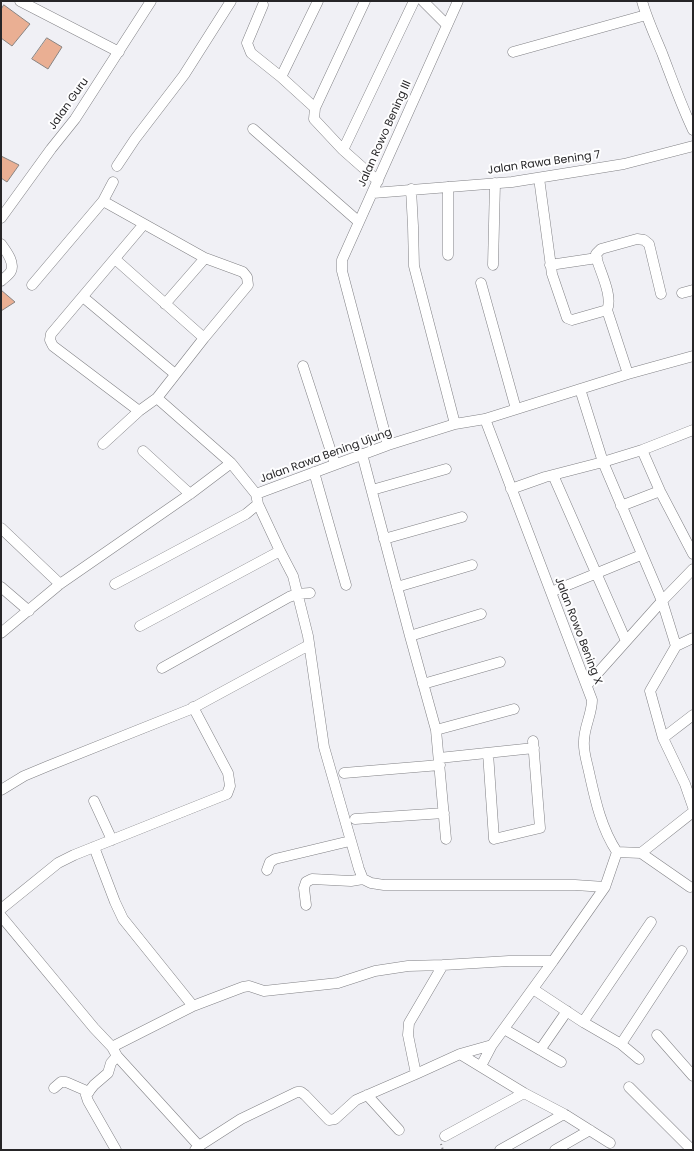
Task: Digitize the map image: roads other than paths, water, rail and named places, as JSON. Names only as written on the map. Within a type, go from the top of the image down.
[{"type":"street","points":[[20,1],[119,52]]},
{"type":"street","name":"Jalan Guru","points":[[1,218],[51,149],[75,119],[151,1]]},
{"type":"street","points":[[280,77],[318,1]]},
{"type":"street","points":[[365,1],[315,108],[314,119],[343,150],[378,181]]},
{"type":"street","points":[[343,150],[414,1]]},
{"type":"street","points":[[423,1],[447,25]]},
{"type":"street","name":"Jalan Rowo Bening lll","points":[[388,445],[342,271],[342,260],[458,1]]},
{"type":"street","points":[[642,1],[646,15],[689,113],[693,130]]},
{"type":"street","points":[[118,166],[135,140],[184,75],[229,2]]},
{"type":"street","points":[[263,5],[247,43],[248,48],[315,108]]},
{"type":"street","points":[[513,52],[646,15]]},
{"type":"street","points":[[253,129],[359,222]]},
{"type":"street","name":"Jalan Rawa Bening 7","points":[[372,193],[539,178],[624,164],[693,146]]},
{"type":"street","points":[[539,178],[550,265],[567,318],[572,320],[606,310],[609,306],[609,297],[596,254],[601,249],[637,239],[644,240],[649,244],[661,294]]},
{"type":"street","points":[[32,285],[103,202],[113,182]]},
{"type":"street","points":[[493,265],[494,183]]},
{"type":"street","points":[[448,187],[448,255]]},
{"type":"street","points":[[411,189],[414,266],[455,424]]},
{"type":"street","points":[[103,202],[205,258],[243,272],[247,277],[248,285],[157,398],[139,411],[103,444]]},
{"type":"street","points":[[139,411],[53,346],[50,340],[52,334],[144,224]]},
{"type":"street","points":[[1,244],[10,258],[12,265],[11,272],[1,281]]},
{"type":"street","points":[[165,304],[205,258]]},
{"type":"street","points":[[550,265],[597,258]]},
{"type":"street","points":[[115,259],[204,338]]},
{"type":"street","points":[[481,282],[516,409]]},
{"type":"street","points":[[682,293],[693,290]]},
{"type":"street","points":[[83,297],[175,374]]},
{"type":"street","points":[[606,310],[628,374]]},
{"type":"street","name":"Jalan Rawa Bening Ujung","points":[[157,398],[231,463],[257,499],[314,472],[388,445],[455,424],[485,419],[628,374],[693,356]]},
{"type":"street","points":[[303,366],[335,464]]},
{"type":"street","points":[[580,389],[603,462],[641,555],[662,601],[676,646]]},
{"type":"street","name":"Jalan Rowo Bening X","points":[[485,419],[588,685],[592,700],[592,709],[584,735],[585,755],[602,823],[617,852]]},
{"type":"street","points":[[511,489],[545,477],[642,450],[693,430]]},
{"type":"street","points":[[642,450],[660,491],[693,554]]},
{"type":"street","points":[[143,451],[190,494]]},
{"type":"street","points":[[362,454],[436,730],[446,839]]},
{"type":"street","points":[[1,633],[60,584],[190,494],[231,463]]},
{"type":"street","points":[[372,490],[446,469]]},
{"type":"street","points":[[314,472],[346,585]]},
{"type":"street","points":[[553,475],[626,641]]},
{"type":"street","points":[[621,506],[660,491]]},
{"type":"street","points":[[115,584],[246,514],[257,499],[293,576],[309,645],[324,747],[358,869],[363,879]]},
{"type":"street","points":[[384,539],[462,517]]},
{"type":"street","points":[[1,528],[60,584]]},
{"type":"street","points":[[140,626],[280,551]]},
{"type":"street","points":[[551,592],[641,555]]},
{"type":"street","points":[[397,587],[472,565]]},
{"type":"street","points":[[588,685],[662,601],[693,569]]},
{"type":"street","points":[[1,587],[29,611]]},
{"type":"street","points":[[162,668],[289,597],[298,594],[310,593]]},
{"type":"street","points":[[410,636],[481,614]]},
{"type":"street","points":[[692,807],[689,781],[663,738],[650,691],[676,646],[693,638]]},
{"type":"street","points":[[1,790],[24,776],[193,707],[309,645]]},
{"type":"street","points":[[423,684],[500,662]]},
{"type":"street","points":[[1,909],[58,863],[94,847],[227,794],[230,781],[228,773],[193,707]]},
{"type":"street","points":[[436,730],[514,709]]},
{"type":"street","points":[[663,738],[693,715]]},
{"type":"street","points":[[344,772],[439,762],[534,744],[540,828],[494,839],[488,753]]},
{"type":"street","points":[[94,801],[112,840]]},
{"type":"street","points":[[641,853],[693,812]]},
{"type":"street","points":[[355,819],[444,813]]},
{"type":"street","points":[[267,870],[270,862],[275,860],[350,841]]},
{"type":"street","points":[[94,847],[114,902],[123,919],[193,1006]]},
{"type":"street","points":[[481,1066],[492,1045],[605,887],[617,852],[641,853],[690,887]]},
{"type":"street","points":[[306,905],[304,888],[306,882],[312,879],[351,881],[363,879],[371,883],[384,885],[567,885],[605,887]]},
{"type":"street","points":[[1,916],[94,1028],[112,1047],[118,1056],[197,1148],[241,1119],[297,1092],[301,1092],[305,1095],[329,1120],[335,1118],[356,1100],[367,1094],[460,1054],[492,1045]]},
{"type":"street","points":[[583,1022],[651,922]]},
{"type":"street","points":[[621,1044],[682,951]]},
{"type":"street","points":[[112,1047],[193,1006],[248,986],[264,991],[338,983],[375,971],[408,966],[509,961],[553,961]]},
{"type":"street","points":[[416,1074],[408,1035],[409,1023],[443,964]]},
{"type":"street","points":[[533,989],[567,1012],[621,1044],[638,1060]]},
{"type":"street","points":[[540,1050],[567,1012]]},
{"type":"street","points":[[504,1029],[561,1062]]},
{"type":"street","points":[[657,1035],[693,1076]]},
{"type":"street","points":[[460,1054],[524,1093],[564,1114],[610,1143]]},
{"type":"street","points":[[116,1150],[86,1095],[108,1073],[111,1063],[118,1056]]},
{"type":"street","points":[[54,1088],[61,1082],[66,1082],[89,1092]]},
{"type":"street","points":[[629,1087],[693,1150]]},
{"type":"street","points":[[445,1136],[524,1093]]},
{"type":"street","points":[[367,1094],[399,1130]]},
{"type":"street","points":[[500,1150],[564,1114]]},
{"type":"street","points":[[555,1150],[590,1130]]}]
